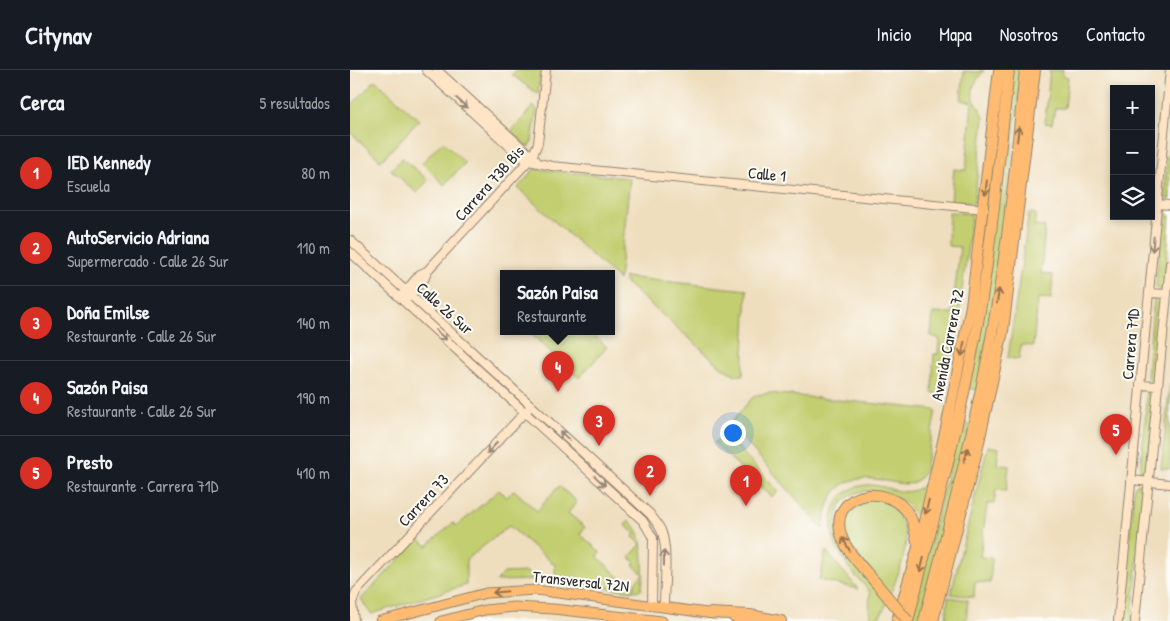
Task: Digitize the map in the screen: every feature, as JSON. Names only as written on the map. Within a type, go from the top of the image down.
[{"type":"highway","name":"Avenida Carrera 72","points":[[897,621],[918,546],[945,433],[970,314],[984,209],[999,70]]},
{"type":"highway","name":"Avenida Carrera 72","points":[[908,621],[962,402],[984,282],[1008,70]]},
{"type":"highway","points":[[924,621],[975,420],[994,321],[1003,262],[1025,70]]},
{"type":"highway","points":[[935,618],[988,401],[1004,325],[1035,70]]},
{"type":"highway","points":[[1003,262],[1009,285]]},
{"type":"highway","points":[[970,314],[984,282]]},
{"type":"highway","points":[[945,433],[948,460]]},
{"type":"highway","points":[[908,621],[844,542],[840,520],[847,504],[869,494],[887,497],[900,504],[910,516],[914,525],[918,546]]},
{"type":"highway","points":[[890,621],[896,614],[902,600]]},
{"type":"highway","points":[[709,613],[750,615],[781,621]]},
{"type":"main road","name":"Transversal 72N","points":[[380,621],[486,593],[517,590],[547,590],[664,606],[750,621]]},
{"type":"main road","name":"Transversal 72N","points":[[441,621],[485,610],[514,607],[553,608],[662,621]]},
{"type":"street","name":"Calle 1","points":[[426,70],[520,156],[547,165],[984,209]]},
{"type":"street","name":"Calle 1","points":[[437,70],[531,159]]},
{"type":"street","name":"Carrera 73B Bis","points":[[402,300],[420,274],[427,270],[531,159],[538,143],[546,70]]},
{"type":"street","name":"Carrera 71D","points":[[1118,621],[1157,204],[1166,147],[1170,70]]},
{"type":"street","points":[[1157,204],[1170,205]]},
{"type":"street","name":"Calle 26 Sur","points":[[350,240],[650,514],[663,537],[665,556],[664,606]]},
{"type":"street","name":"Calle 26 Sur","points":[[350,252],[643,521],[653,538],[652,605]]},
{"type":"street","name":"Carrera 71D","points":[[1135,621],[1170,264]]},
{"type":"street","points":[[1149,293],[1167,294]]},
{"type":"street","points":[[1140,385],[1158,386]]},
{"type":"street","name":"Carrera 73","points":[[354,621],[353,597],[360,587],[531,405]]},
{"type":"street","points":[[1131,480],[1170,484]]},
{"type":"street","points":[[643,521],[650,514]]},
{"type":"street","points":[[608,615],[622,621]]},
{"type":"green space","points":[[516,70],[541,70],[538,94],[512,75]]},
{"type":"green space","points":[[984,70],[976,82],[973,94],[984,118],[974,203],[951,201],[954,169],[966,170],[972,102],[961,100],[964,71],[979,72]]},
{"type":"green space","points":[[1012,70],[1022,70],[997,278],[978,390],[967,388]]},
{"type":"green space","points":[[1050,70],[1063,70],[1062,76],[1068,77],[1065,108],[1055,108],[1052,124],[1045,123]]},
{"type":"green space","points":[[375,80],[419,120],[381,161],[350,132],[350,107]]},
{"type":"green space","points":[[533,106],[537,109],[532,141],[529,146],[526,146],[511,132]]},
{"type":"green space","points":[[443,141],[465,163],[444,185],[422,163]]},
{"type":"green space","points":[[1170,153],[1170,199],[1168,199],[1164,195],[1167,156]]},
{"type":"green space","points":[[402,158],[428,180],[417,193],[391,170]]},
{"type":"green space","points":[[534,169],[630,178],[619,280],[615,276],[615,270],[608,270],[518,188]]},
{"type":"green space","points":[[949,212],[972,214],[959,312],[942,394],[932,393],[934,354],[938,354],[939,338],[931,336],[933,313],[952,314],[960,247],[948,246]]},
{"type":"green space","points":[[1029,213],[1036,214],[1034,226],[1045,227],[1041,273],[1053,275],[1051,299],[1038,298],[1033,346],[1021,345],[1019,359],[1008,358]]},
{"type":"green space","points":[[1164,213],[1170,215],[1164,287],[1160,290],[1156,288],[1156,285],[1162,216]]},
{"type":"green space","points":[[625,277],[747,290],[743,375],[736,375],[724,369],[625,282]]},
{"type":"green space","points":[[1160,297],[1163,301],[1156,380],[1152,382],[1147,377],[1154,299]]},
{"type":"green space","points":[[532,335],[594,335],[607,347],[579,378]]},
{"type":"green space","points":[[1170,385],[1170,469],[1161,468]]},
{"type":"green space","points":[[1152,390],[1154,392],[1147,473],[1141,475],[1146,393]]},
{"type":"green space","points":[[769,393],[936,410],[925,470],[918,479],[908,484],[861,479],[843,485],[831,499],[823,529],[730,424],[752,398]]},
{"type":"green space","points":[[960,422],[970,425],[922,621],[911,621]]},
{"type":"green space","points":[[724,432],[778,491],[772,497],[714,443]]},
{"type":"green space","points":[[988,446],[999,448],[997,464],[1009,466],[1006,491],[996,490],[994,504],[987,504],[980,557],[992,558],[990,583],[975,582],[974,597],[951,594],[959,560]]},
{"type":"green space","points":[[1138,483],[1142,484],[1144,488],[1132,621],[1124,621],[1125,586],[1134,487]]},
{"type":"green space","points":[[926,484],[918,519],[904,503],[895,497],[880,492],[864,491],[856,493],[849,496],[840,507],[836,524],[888,602],[880,616],[871,621],[869,610],[870,592],[845,562],[833,537],[832,519],[834,510],[841,497],[857,487],[871,485],[904,492],[918,489]]},
{"type":"green space","points":[[559,486],[577,502],[568,513],[585,527],[580,534],[600,552],[597,556],[633,590],[635,582],[643,574],[641,590],[633,591],[555,582],[555,565],[509,526],[466,560],[466,585],[371,614],[361,599],[419,539],[427,546],[453,523],[457,526],[499,490],[507,497],[514,490],[537,511]]},
{"type":"green space","points":[[877,498],[902,510],[899,518],[904,527],[904,556],[890,595],[853,551],[843,532],[843,520],[851,506],[863,499]]},
{"type":"green space","points":[[629,520],[639,533],[641,544],[633,537],[635,534],[625,525]]},
{"type":"green space","points":[[641,544],[643,574],[633,565],[635,563],[630,557]]},
{"type":"green space","points":[[826,551],[858,589],[819,580]]},
{"type":"green space","points":[[527,572],[535,580],[496,581],[504,573]]},
{"type":"green space","points":[[948,597],[968,600],[966,621],[946,621]]},
{"type":"place","name":"Sazón Paisa","points":[[558,392]]},
{"type":"place","name":"Doña Emilse","points":[[599,446]]},
{"type":"place","name":"Presto","points":[[1116,455]]},
{"type":"place","name":"AutoServicio Adriana","points":[[650,496]]},
{"type":"place","name":"IED Kennedy","points":[[746,506]]}]
